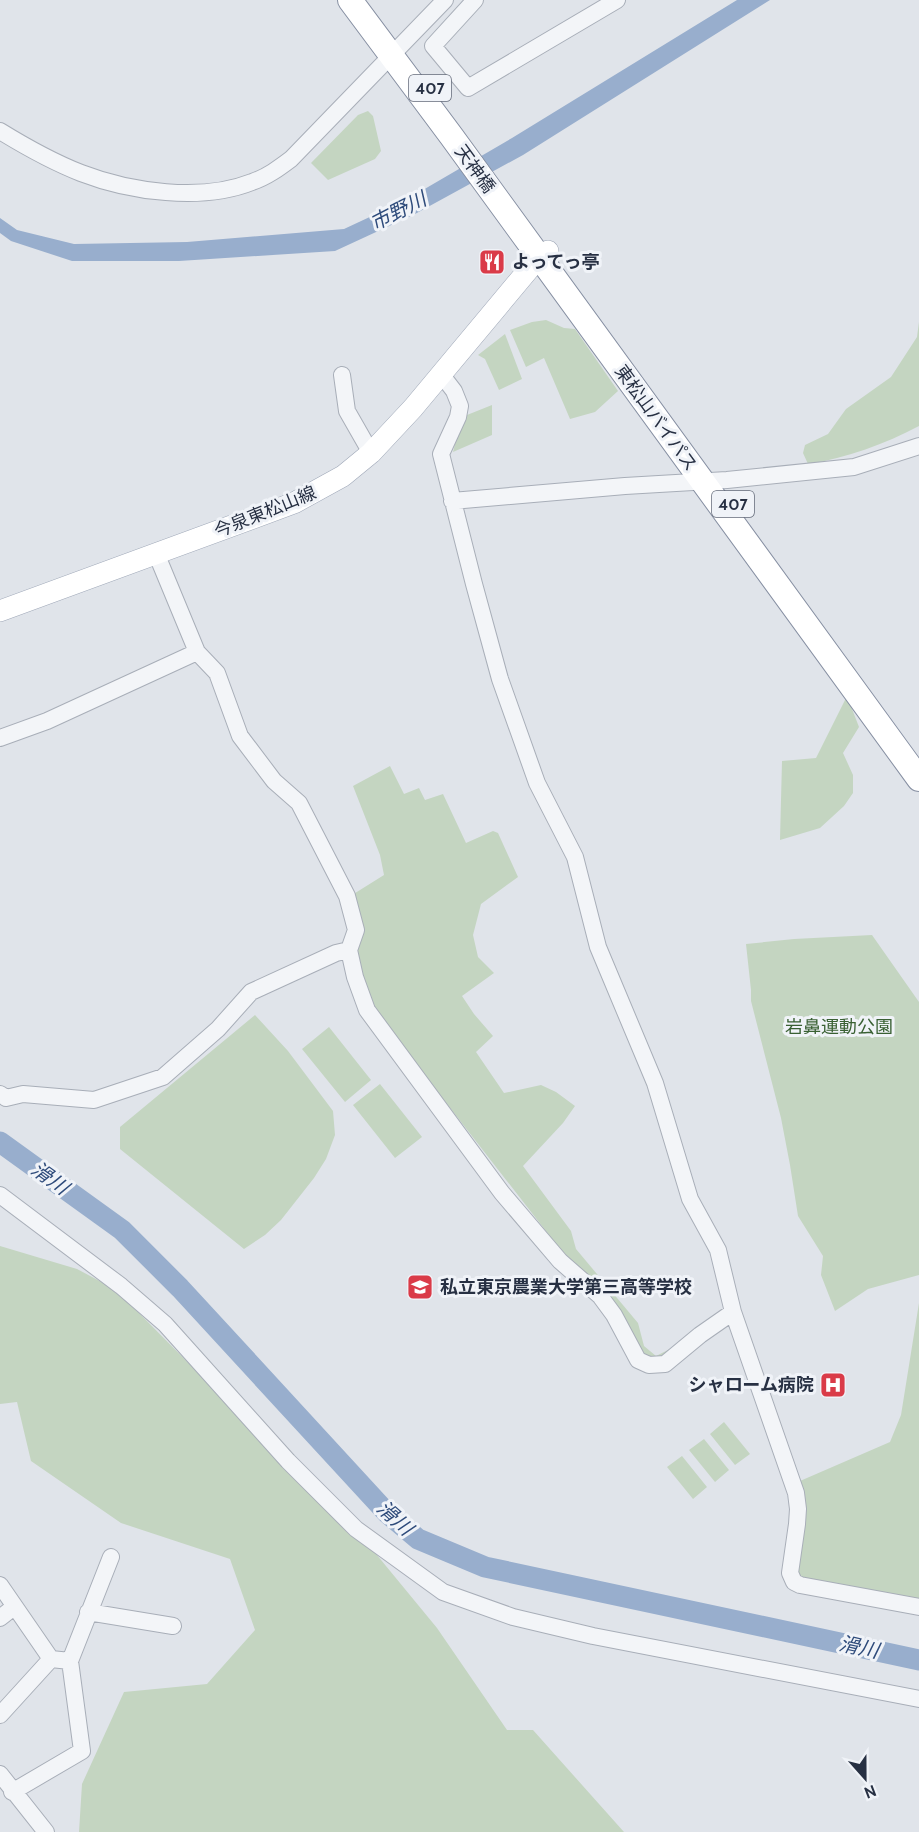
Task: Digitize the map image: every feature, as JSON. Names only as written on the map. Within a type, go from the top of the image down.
[{"type":"highway","name":"407","points":[[350,0],[394,51]]},
{"type":"highway","name":"407","points":[[364,0],[394,51]]},
{"type":"highway","name":"天神橋","points":[[394,51],[504,199]]},
{"type":"highway","name":"東松山バイパス","points":[[504,199],[709,481],[919,778]]},
{"type":"highway","name":"東松山バイパス","points":[[709,481],[919,757]]},
{"type":"main road","name":"今泉東松山線","points":[[0,611],[301,500],[343,476],[371,453],[544,254]]},
{"type":"street","points":[[0,131],[58,163],[83,174],[109,181],[182,193],[207,193],[230,189],[272,173],[291,159],[445,0]]},
{"type":"street","points":[[475,0],[433,46],[468,88],[617,0]]},
{"type":"street","points":[[441,374],[454,391],[460,406],[458,417],[441,454],[500,679],[537,783],[575,857],[598,947],[655,1083],[690,1199],[718,1250],[733,1312],[796,1493],[798,1509],[790,1569],[792,1579],[800,1585],[919,1607]]},
{"type":"street","points":[[342,375],[347,411],[371,453]]},
{"type":"street","points":[[452,501],[854,467],[919,446]]},
{"type":"street","points":[[156,553],[197,652],[217,673],[240,736],[274,780],[299,803],[341,885],[356,930],[349,950],[355,977],[367,1010],[502,1192],[560,1261],[600,1296],[614,1315],[638,1360],[649,1365],[665,1364],[733,1312]]},
{"type":"street","points":[[0,738],[47,721],[197,652]]},
{"type":"street","points":[[0,1094],[6,1098],[23,1094],[94,1100],[163,1077],[218,1029],[251,992],[336,953],[349,950]]},
{"type":"street","points":[[0,1196],[121,1286],[165,1324],[288,1461],[356,1529],[443,1592],[513,1617],[593,1636],[919,1699]]},
{"type":"street","points":[[12,1792],[82,1751],[70,1661],[111,1557]]},
{"type":"street","points":[[0,1585],[51,1659],[70,1661]]},
{"type":"street","points":[[0,1618],[14,1607]]},
{"type":"street","points":[[88,1612],[172,1626]]},
{"type":"street","points":[[0,1715],[51,1659]]},
{"type":"street","points":[[0,1774],[46,1832]]},
{"type":"green space","points":[[368,111],[373,116],[381,151],[375,159],[328,180],[311,163],[358,115]]},
{"type":"green space","points":[[546,320],[564,328],[575,329],[618,391],[595,412],[570,419],[544,358],[526,367],[510,330],[532,322]]},
{"type":"green space","points":[[919,322],[919,426],[865,450],[808,464],[803,453],[805,445],[828,434],[846,409],[891,377],[917,337]]},
{"type":"green space","points":[[505,334],[522,379],[499,390],[485,359],[478,355]]},
{"type":"green space","points":[[492,405],[492,435],[453,452],[462,417]]},
{"type":"green space","points":[[847,696],[859,727],[843,753],[853,775],[853,793],[844,806],[820,828],[780,840],[782,761],[816,758]]},
{"type":"green space","points":[[390,766],[404,794],[419,788],[425,800],[443,794],[466,843],[493,831],[498,833],[518,877],[481,904],[473,935],[478,957],[494,973],[462,996],[493,1036],[476,1052],[504,1093],[541,1085],[556,1092],[575,1106],[563,1123],[523,1166],[571,1231],[576,1249],[638,1323],[644,1346],[656,1356],[680,1344],[668,1358],[647,1361],[370,1005],[354,957],[352,895],[384,875],[380,855],[353,786]]},
{"type":"green space","name":"岩鼻運動公園","points":[[872,935],[919,1002],[919,1275],[868,1289],[835,1311],[821,1275],[823,1256],[798,1216],[781,1118],[751,1001],[746,944]]},
{"type":"green space","points":[[255,1015],[288,1051],[333,1111],[335,1135],[326,1159],[314,1178],[281,1220],[265,1235],[244,1249],[120,1149],[120,1127]]},
{"type":"green space","points":[[329,1027],[371,1080],[345,1102],[302,1049]]},
{"type":"green space","points":[[380,1084],[422,1137],[395,1158],[353,1105]]},
{"type":"green space","points":[[0,1246],[77,1269],[111,1287],[141,1315],[372,1549],[437,1628],[507,1730],[533,1730],[624,1832],[79,1832],[82,1784],[124,1692],[207,1684],[255,1630],[230,1559],[121,1523],[31,1461],[17,1402],[0,1404]]},
{"type":"green space","points":[[919,1303],[919,1602],[800,1578],[796,1570],[800,1481],[890,1442],[901,1415]]},
{"type":"green space","points":[[724,1422],[750,1454],[735,1465],[710,1434]]},
{"type":"green space","points":[[704,1439],[729,1470],[715,1482],[689,1450]]},
{"type":"green space","points":[[682,1456],[707,1487],[693,1499],[667,1467]]},
{"type":"water","name":"市野川","points":[[737,0],[770,0],[523,155],[415,214],[335,251],[179,261],[72,261],[11,241],[0,233],[0,218],[17,230],[74,244],[187,242],[344,229],[404,201],[512,138]]},
{"type":"waterway","name":"滑川","points":[[0,1142],[122,1230],[180,1288],[387,1513],[418,1539],[485,1567],[919,1660]]},
{"type":"place","name":"よってっ亭","points":[[492,262]]},
{"type":"place","name":"私立東京農業大学第三高等学校","points":[[420,1287]]},
{"type":"place","name":"シャローム病院","points":[[833,1385]]}]
